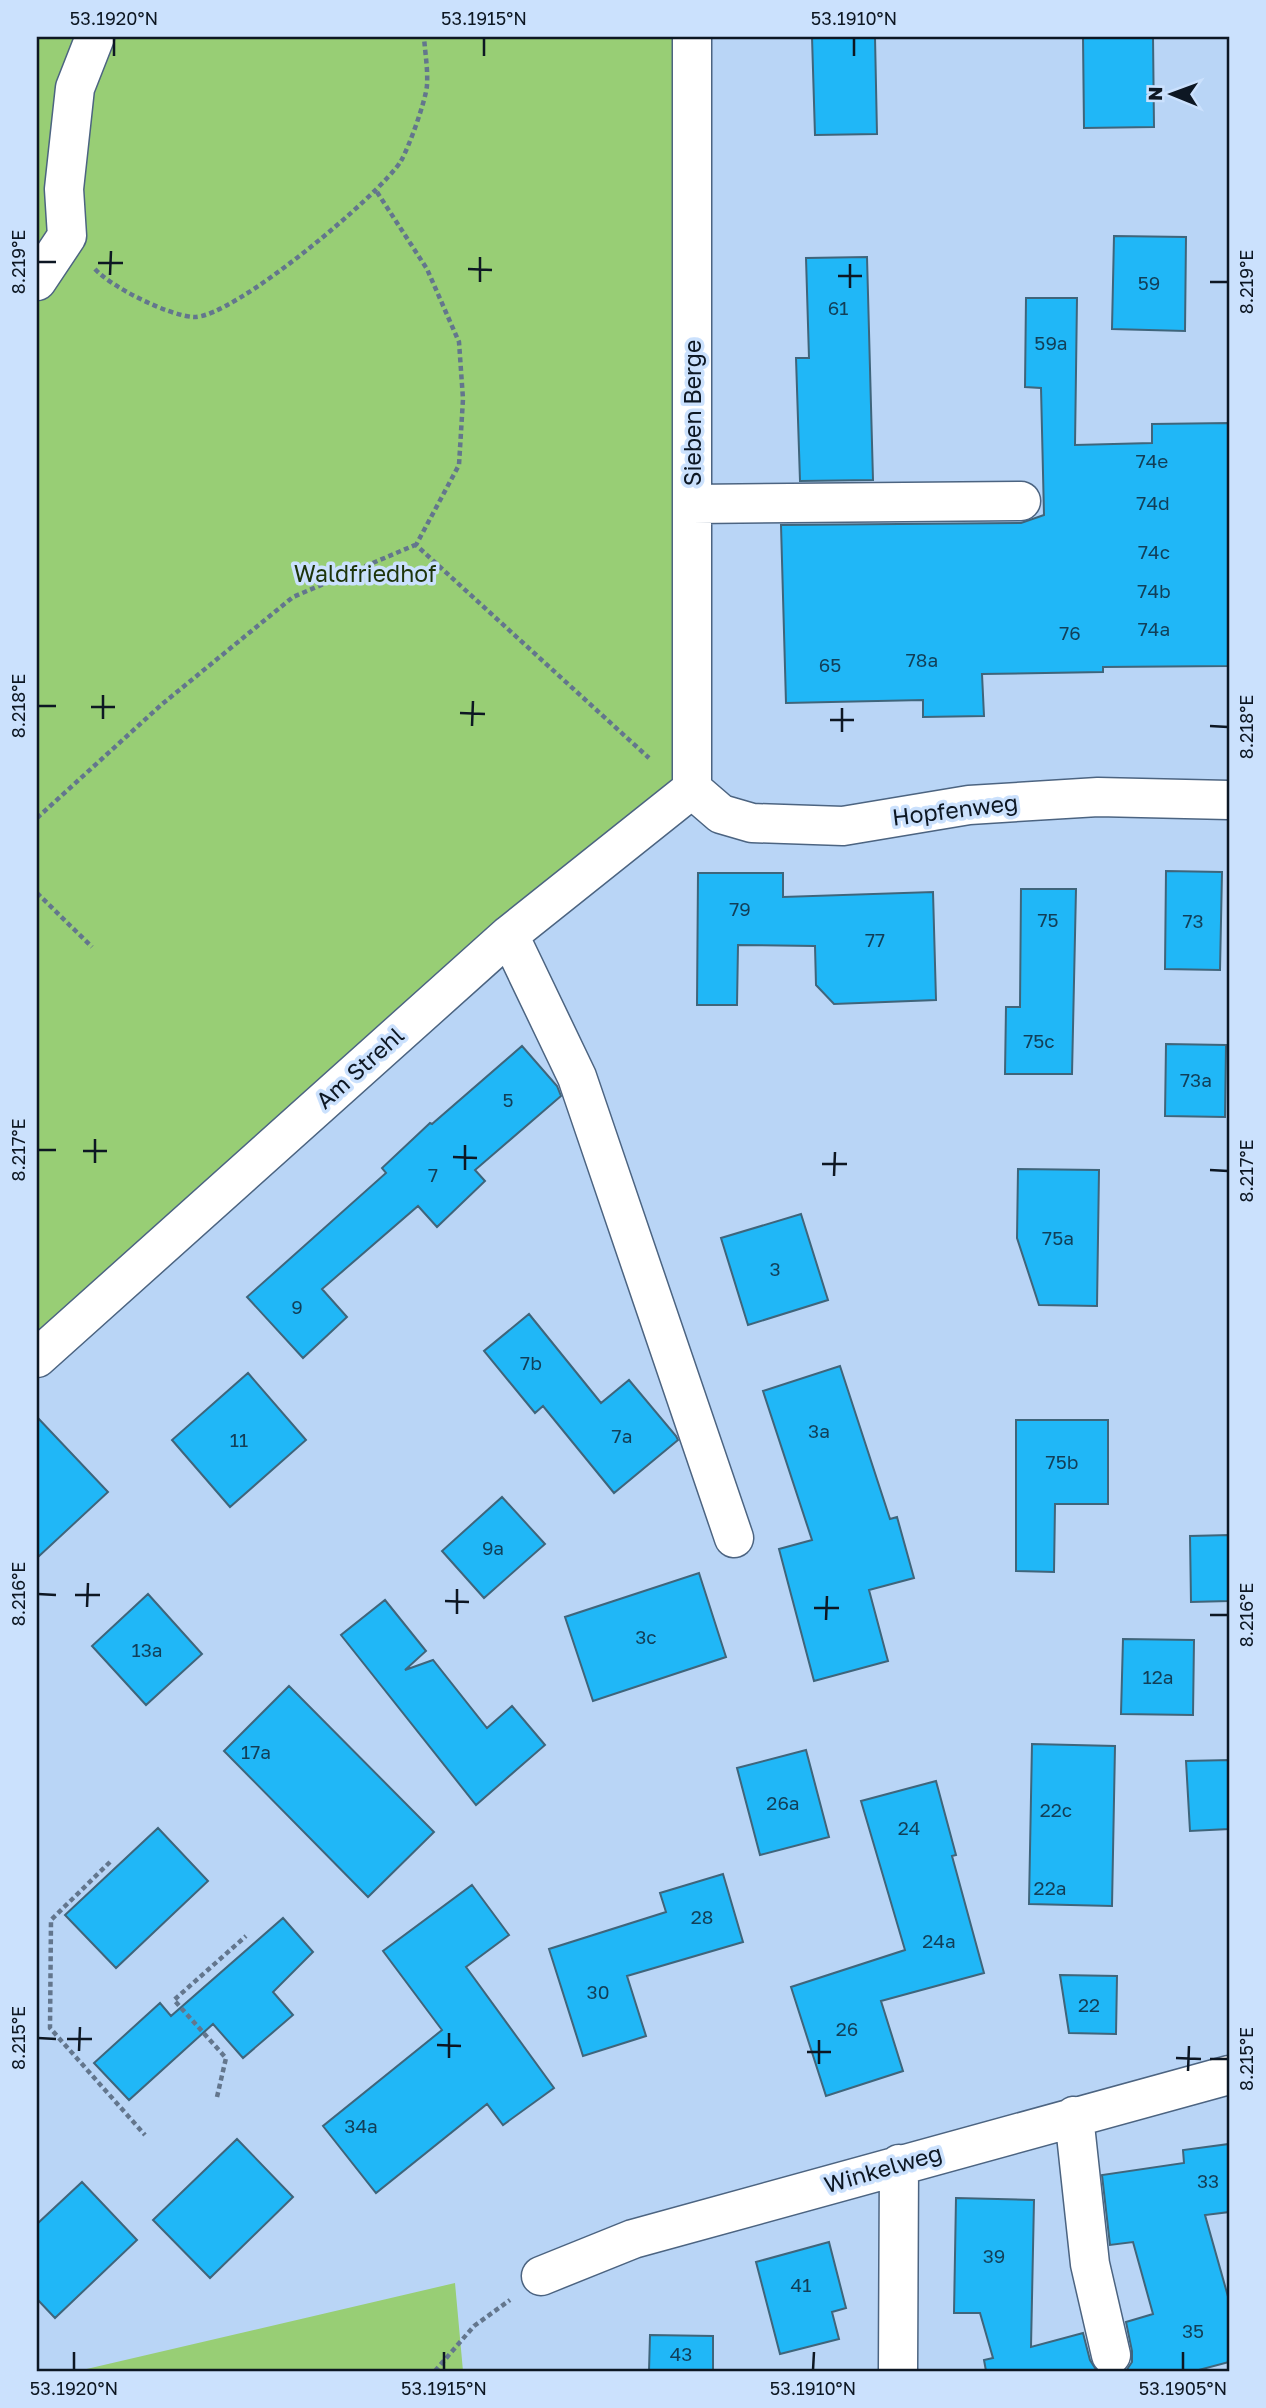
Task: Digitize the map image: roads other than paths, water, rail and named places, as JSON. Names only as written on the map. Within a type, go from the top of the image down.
[{"type":"street","points":[[37,281],[67,236],[64,189],[75,88],[95,37]]},
{"type":"street","name":"Sieben Berge","points":[[692,37],[692,789]]},
{"type":"street","points":[[693,504],[1021,501]]},
{"type":"street","name":"Hopfenweg","points":[[692,789],[721,814],[752,823],[843,826],[969,805],[1098,797],[1229,800]]},
{"type":"street","name":"Am Strehl","points":[[37,1358],[509,935],[692,789]]},
{"type":"street","points":[[509,935],[577,1077],[734,1538]]},
{"type":"street","name":"Winkelweg","points":[[541,2276],[633,2239],[1229,2075]]},
{"type":"street","points":[[1074,2116],[1090,2264],[1111,2355]]},
{"type":"street","points":[[898,2371],[899,2164]]},
{"type":"park label","name":"Waldfriedhof","points":[[365,574]]}]
